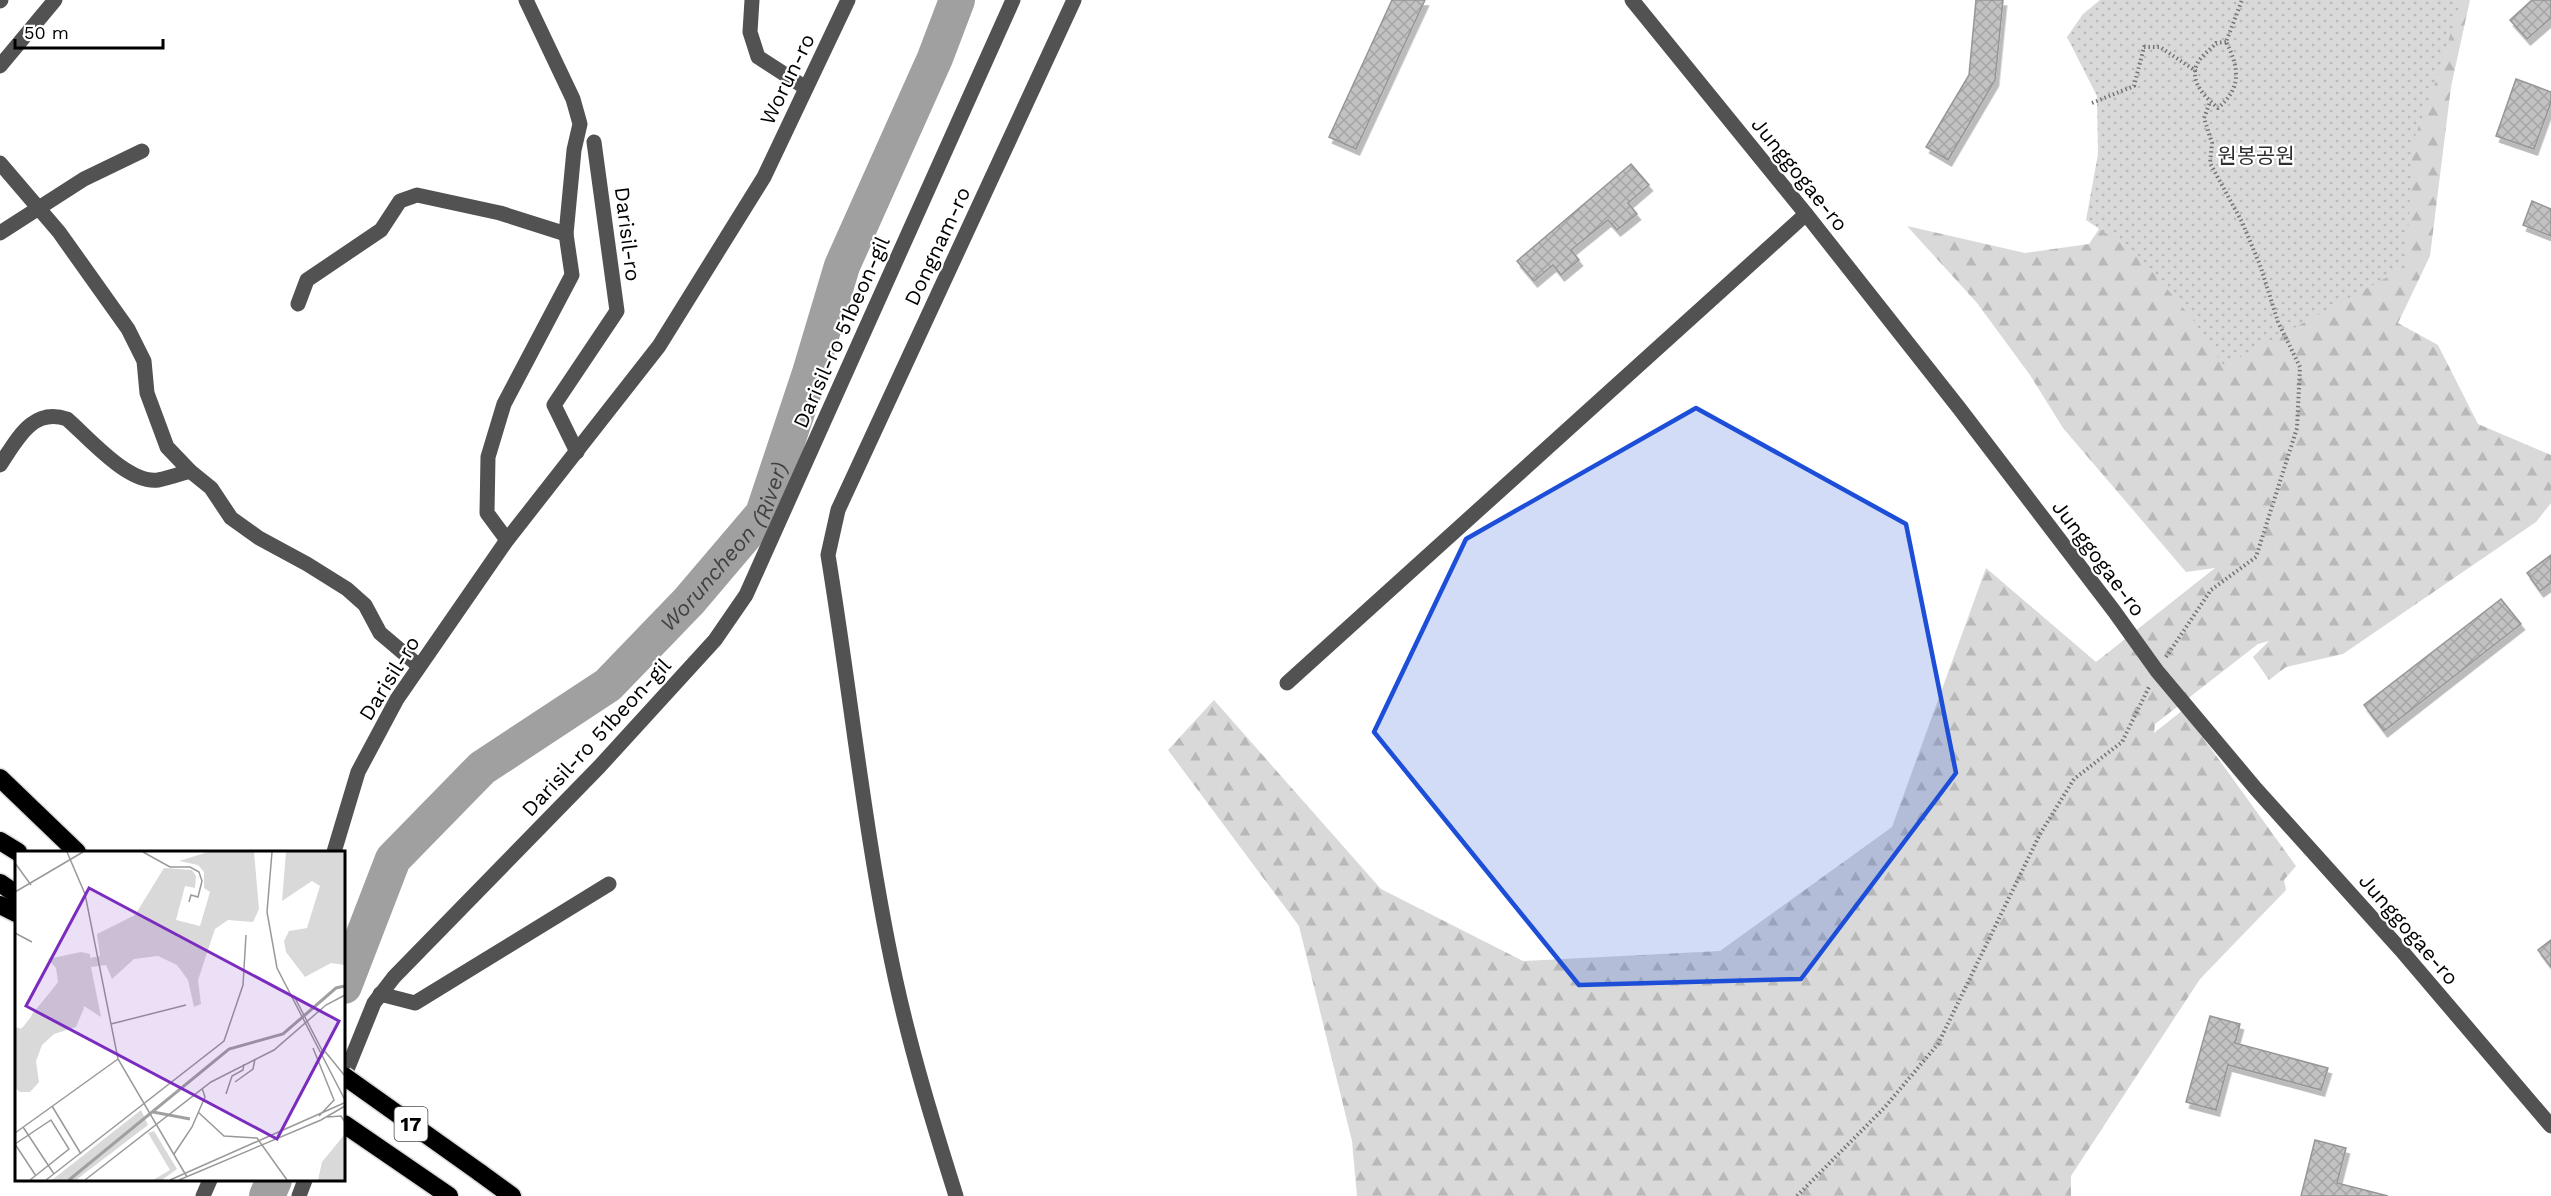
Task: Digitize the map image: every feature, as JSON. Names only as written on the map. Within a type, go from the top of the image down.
[{"type":"highway","points":[[0,778],[76,851]]},
{"type":"highway","points":[[0,841],[16,851]]},
{"type":"highway","points":[[0,883],[15,893]]},
{"type":"highway","points":[[0,905],[15,912]]},
{"type":"highway","name":"17","points":[[345,1078],[512,1196]]},
{"type":"highway","name":"17","points":[[345,1125],[449,1196]]},
{"type":"street","points":[[0,66],[55,0]]},
{"type":"street","points":[[507,540],[487,513],[488,457],[504,404],[572,275],[566,234],[574,150],[580,124],[573,99],[526,0]]},
{"type":"street","points":[[752,0],[750,32],[758,57],[806,88]]},
{"type":"street","name":"Worun-ro","points":[[764,177],[848,0]]},
{"type":"street","name":"Darisil-ro 51beon-gil","points":[[345,1074],[374,1002],[380,994],[423,944],[599,767],[715,640],[746,595],[1013,0]]},
{"type":"street","name":"Dongnam-ro","points":[[956,1196],[917,1071],[895,975],[871,846],[828,555],[838,510],[1074,0]]},
{"type":"street","name":"Junggogae-ro","points":[[1632,0],[1806,214],[1966,418],[2114,611],[2157,671],[2256,789],[2401,950],[2551,1125]]},
{"type":"street","name":"Darisil-ro","points":[[577,452],[554,405],[616,311],[594,142]]},
{"type":"street","points":[[0,233],[84,178],[142,151]]},
{"type":"street","points":[[0,163],[59,232],[128,329],[144,362],[147,393],[167,447],[190,471],[212,488],[231,518],[259,538],[308,564],[347,589],[365,605],[380,633],[419,666]]},
{"type":"street","name":"Darisil-ro","points":[[334,851],[358,772],[397,699],[507,540],[659,346],[764,177]]},
{"type":"street","points":[[298,304],[307,280],[381,230],[400,201],[417,195],[500,213],[566,234]]},
{"type":"street","points":[[1287,683],[1806,214]]},
{"type":"street","points":[[0,465],[21,435],[34,422],[47,416],[56,416],[67,419],[122,468],[138,478],[157,480],[190,471]]},
{"type":"street","points":[[380,994],[415,1003],[609,884]]},
{"type":"street","points":[[203,1196],[209,1181]]},
{"type":"street","points":[[299,1196],[304,1181]]},
{"type":"path","points":[[2226,42],[2216,43],[2197,64],[2196,71],[2196,80],[2203,96],[2218,108],[2230,98],[2237,75],[2234,58],[2226,42],[2242,0]]},
{"type":"path","points":[[2092,103],[2134,86],[2144,47],[2160,47],[2196,71]]},
{"type":"path","points":[[1797,1196],[1885,1107],[1938,1044],[2040,834],[2074,778],[2122,742],[2157,671],[2211,590],[2256,557],[2297,428],[2300,367],[2278,322],[2260,265],[2242,222],[2210,163],[2212,143],[2205,118],[2211,102]]},
{"type":"highlighted area","points":[[1696,408],[1906,524],[1956,773],[1801,979],[1579,985],[1374,732],[1466,539]]},
{"type":"green space","name":"원봉공원","points":[[2100,0],[2461,0],[2437,78],[2413,142],[2406,267],[2224,366],[2191,317],[2137,254],[2086,220],[2098,154],[2097,96],[2067,37],[2083,14]]},
{"type":"green space","points":[[2196,0],[2470,0],[2451,87],[2430,256],[2398,323],[2438,345],[2478,424],[2551,455],[2551,503],[2536,522],[2343,654],[2286,667],[2269,680],[2253,657],[2269,641],[2258,644],[2155,724],[2154,733],[2183,710],[2296,866],[2284,880],[2286,890],[2200,979],[2071,1176],[2071,1196],[1357,1196],[1352,1141],[1299,926],[1168,750],[1214,700],[1381,889],[1523,961],[1720,951],[1892,827],[1986,568],[2096,662],[2215,568],[2186,572],[2063,428],[2030,375],[1977,303],[1907,226],[2025,253],[2089,244],[2154,146]]},
{"type":"building","points":[[1392,0],[1425,0],[1356,149],[1329,137]]},
{"type":"building","points":[[1976,0],[2003,0],[1995,80],[1948,160],[1926,147],[1969,75]]},
{"type":"building","points":[[2532,0],[2551,0],[2551,18],[2527,39],[2510,20]]},
{"type":"building","points":[[2516,79],[2551,92],[2551,102],[2534,149],[2496,136]]},
{"type":"building","points":[[1631,164],[1649,185],[1628,203],[1637,214],[1617,230],[1608,220],[1571,250],[1579,260],[1561,275],[1553,265],[1534,281],[1517,261]]},
{"type":"building","points":[[2532,201],[2551,209],[2551,236],[2523,225]]},
{"type":"building","points":[[2551,555],[2551,583],[2540,591],[2527,573]]},
{"type":"building","points":[[2501,599],[2521,624],[2384,731],[2364,705]]},
{"type":"building","points":[[2551,940],[2551,967],[2538,950]]},
{"type":"building","points":[[2210,1016],[2240,1024],[2235,1043],[2328,1068],[2321,1090],[2228,1065],[2216,1110],[2186,1102]]},
{"type":"building","points":[[2315,1140],[2346,1148],[2337,1183],[2388,1196],[2301,1196]]},
{"type":"waterway","name":"Woruncheon (River)","points":[[345,983],[393,859],[482,768],[608,685],[689,601],[763,514],[810,373],[842,266],[935,58],[957,0]]},
{"type":"waterway","name":"Woruncheon (River)","points":[[267,1196],[274,1181]]}]
